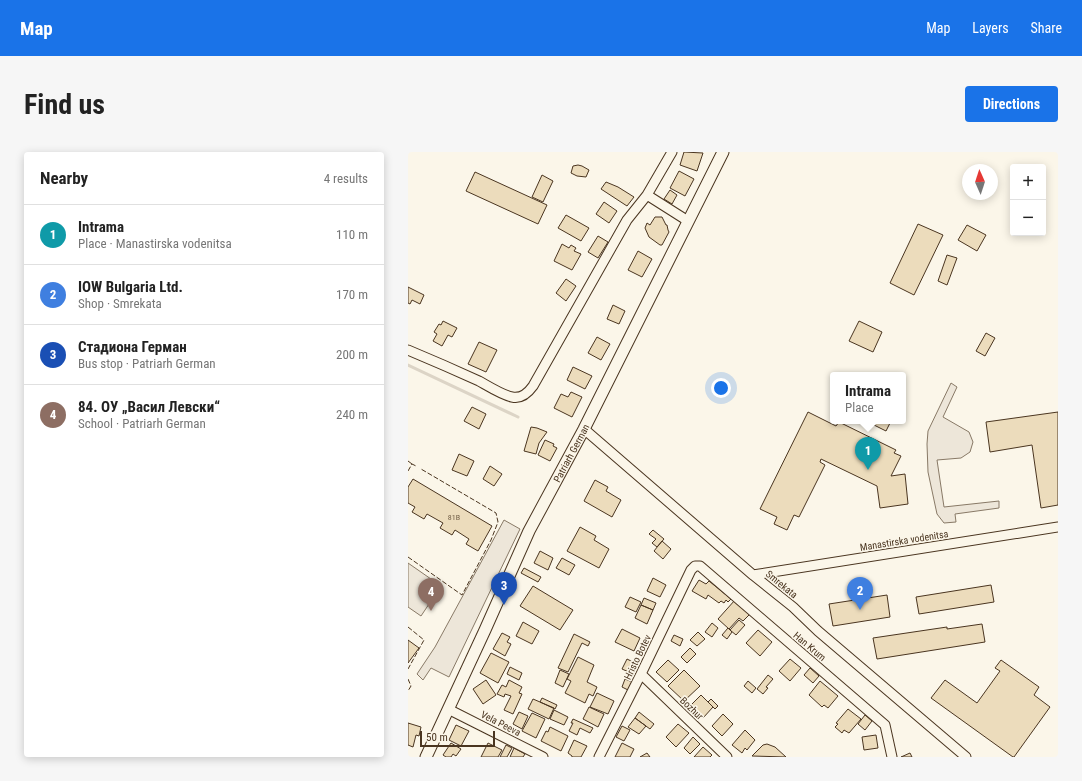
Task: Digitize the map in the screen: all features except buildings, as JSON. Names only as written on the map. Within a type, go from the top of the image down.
[{"type":"street","points":[[408,350],[507,395],[519,397],[524,395],[532,386],[627,220],[647,196],[672,152]]},
{"type":"street","name":"Patriarh German","points":[[426,757],[529,531],[584,430],[723,152]]},
{"type":"street","points":[[647,196],[688,222]]},
{"type":"street","name":"Smrekata","points":[[584,430],[753,575],[793,607],[818,631],[966,757]]},
{"type":"street","name":"Manastirska vodenitsa","points":[[753,575],[1058,527]]},
{"type":"street","name":"Hristo Botev","points":[[598,757],[641,674],[690,570],[695,566]]},
{"type":"street","name":"Han Krum","points":[[695,566],[700,566],[886,725],[892,757]]},
{"type":"street","name":"Bozhur","points":[[641,674],[726,757]]},
{"type":"street","name":"Vela Peeva","points":[[448,709],[543,757]]},
{"type":"shaded area","points":[[951,383],[957,387],[943,417],[969,432],[973,442],[970,452],[961,458],[937,460],[944,507],[999,501],[999,508],[955,514],[956,522],[944,523],[937,514],[928,472],[927,444],[928,431]]},
{"type":"shaded area","points":[[504,520],[520,529],[449,677],[431,668],[423,680],[417,674],[435,647]]},
{"type":"shaded area","points":[[408,563],[441,586],[421,616],[408,607]]},
{"type":"waterway","points":[[408,365],[518,417]]},
{"type":"fence","points":[[408,461],[412,464]]},
{"type":"fence","points":[[408,471],[412,464],[416,466]]},
{"type":"fence","points":[[408,557],[462,595],[491,540],[498,522],[496,513],[421,469]]},
{"type":"fence","points":[[408,627],[424,640],[408,669]]},
{"type":"fence","points":[[408,679],[411,686],[408,691]]},
{"type":"place","name":"Intrama","points":[[868,470]]},
{"type":"place","name":"Стадиона Герман","points":[[504,605]]},
{"type":"place","name":"IOW Bulgaria Ltd.","points":[[860,610]]},
{"type":"place","name":"84. ОУ „Васил Левски“","points":[[431,611]]}]
